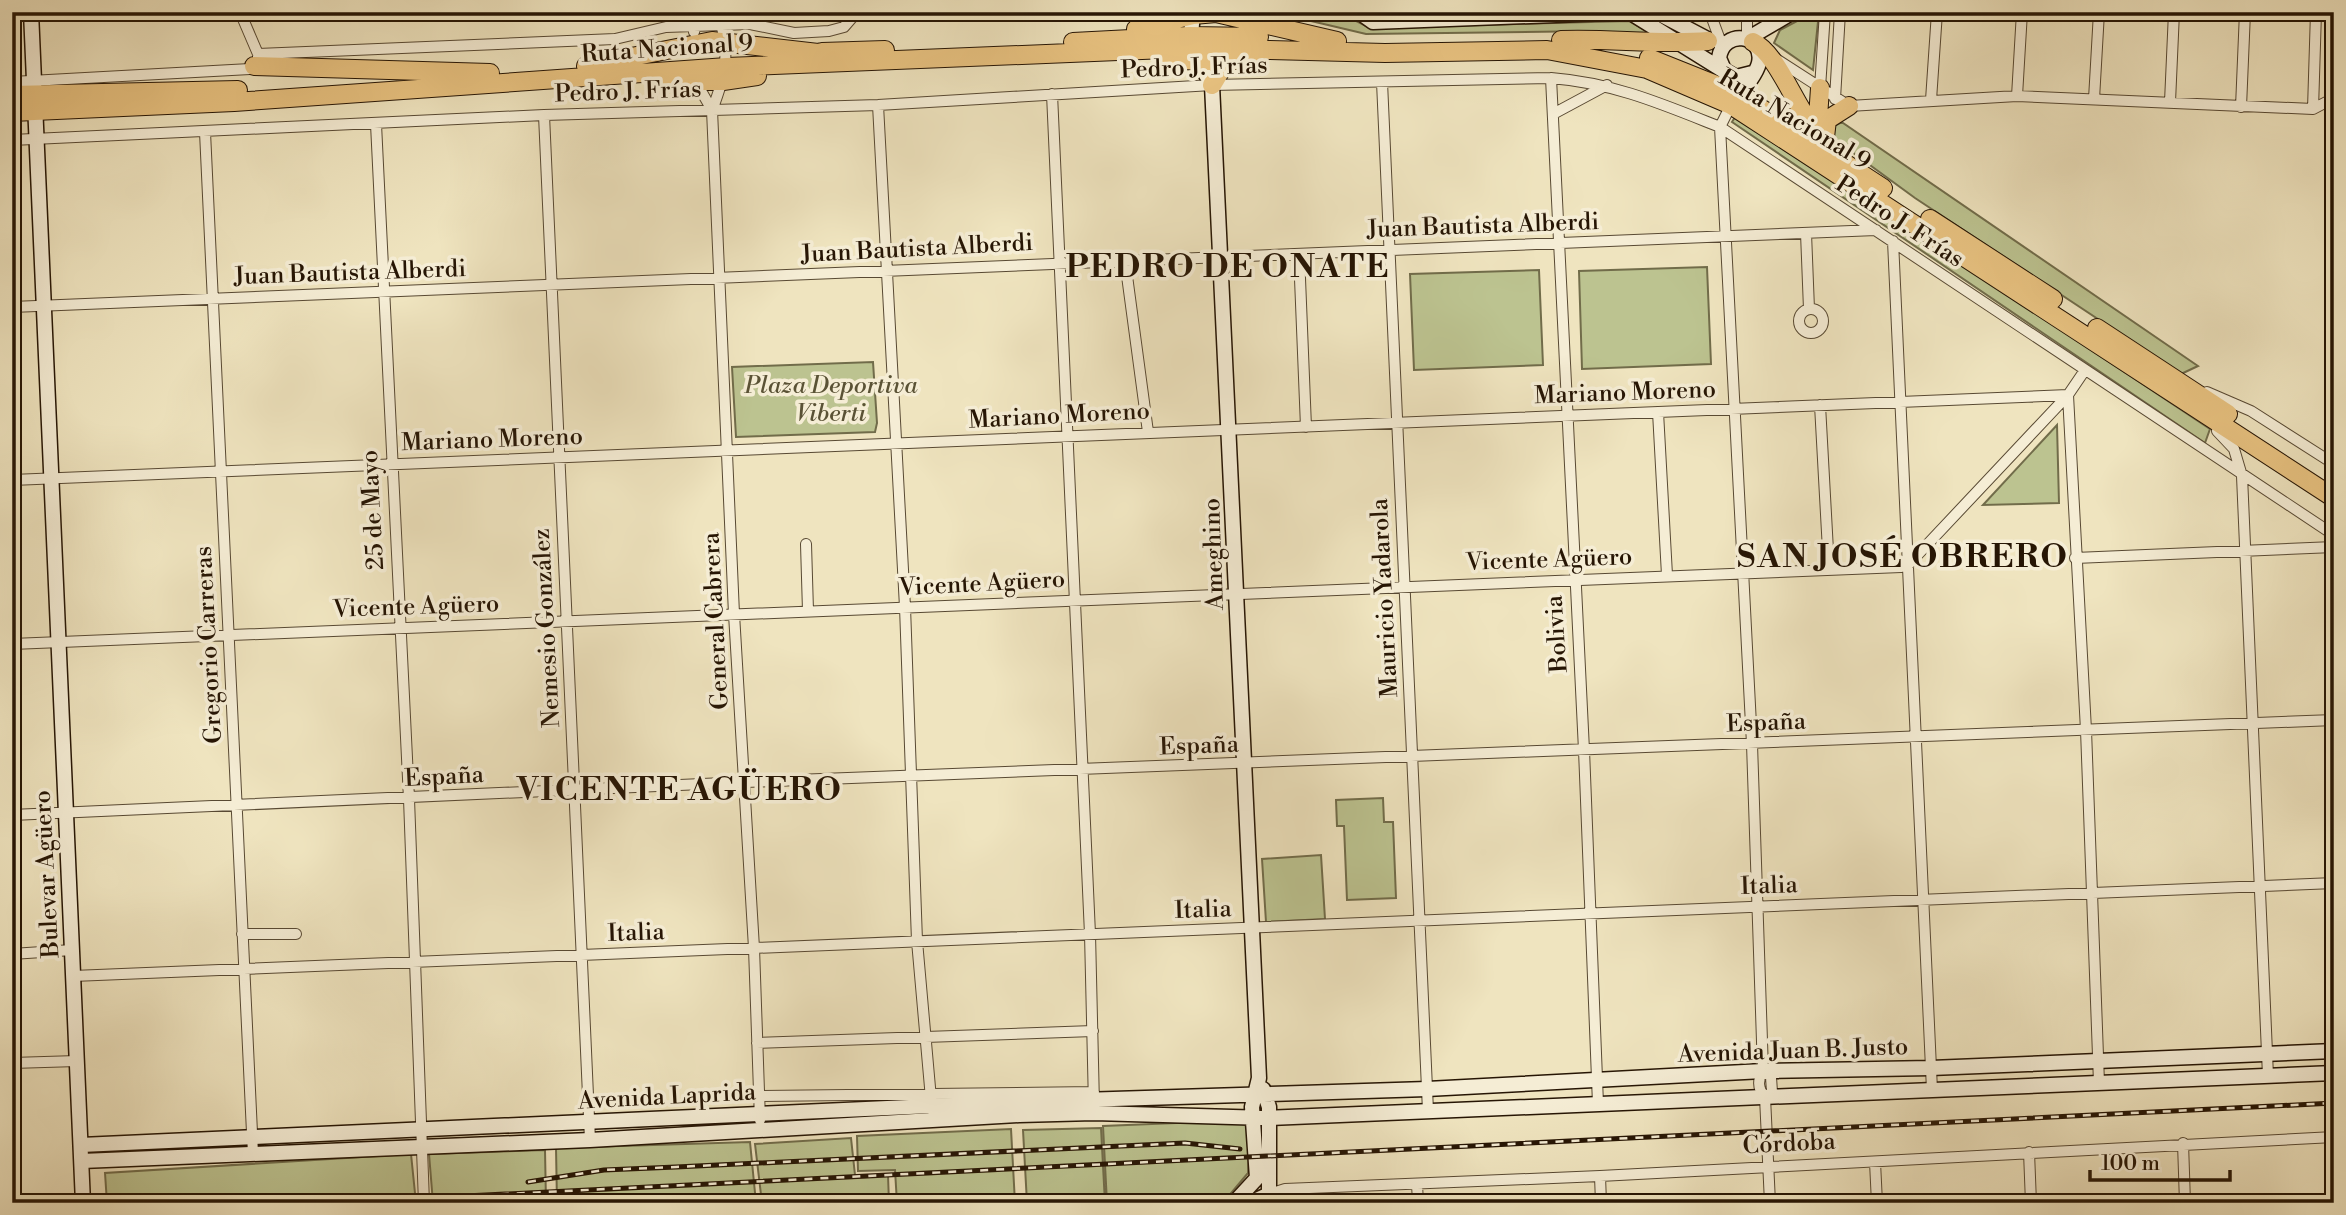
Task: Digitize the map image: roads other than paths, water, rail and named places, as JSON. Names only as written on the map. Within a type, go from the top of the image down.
[{"type":"highway","points":[[1078,42],[1193,14],[1232,14],[1337,47]]},
{"type":"highway","name":"Ruta Nacional 9","points":[[1337,47],[1506,38],[1561,40],[1659,61],[1735,100],[1853,168],[2334,483]]},
{"type":"highway","points":[[1561,40],[1594,38],[1716,45]]},
{"type":"highway","name":"Ruta Nacional 9","points":[[820,58],[1078,42],[1192,48]]},
{"type":"highway","points":[[586,66],[690,44],[725,54],[820,58]]},
{"type":"highway","points":[[1754,46],[1803,116],[1853,168]]},
{"type":"highway","name":"Ruta Nacional 9","points":[[820,58],[1337,47],[1525,50],[1576,54],[1647,69],[1735,100],[2334,498]]},
{"type":"highway","points":[[1192,48],[1227,60],[1310,58],[1337,47]]},
{"type":"highway","name":"Ruta Nacional 9","points":[[12,94],[260,101],[607,76],[725,54]]},
{"type":"highway","name":"Ruta Nacional 9","points":[[12,112],[34,95],[232,91],[725,54]]},
{"type":"highway","points":[[607,76],[696,82],[725,54],[820,58]]},
{"type":"highway","points":[[256,60],[490,73]]},
{"type":"highway","points":[[1212,85],[1227,60]]},
{"type":"highway","points":[[1820,88],[1818,118],[1825,141]]},
{"type":"highway","points":[[1825,141],[1827,120],[1842,103]]},
{"type":"main road","name":"Bulevar Agüero","points":[[31,12],[83,1203]]},
{"type":"main road","points":[[1359,12],[1369,22],[1376,17],[1632,12],[1727,73],[1740,78],[1752,73]]},
{"type":"main road","points":[[1657,12],[1716,45],[1754,46],[1780,20],[1793,12]]},
{"type":"main road","points":[[1193,14],[1192,48],[1212,85]]},
{"type":"main road","points":[[1716,45],[1722,67],[1727,73]]},
{"type":"main road","points":[[1735,100],[1758,66],[1754,46]]},
{"type":"main road","name":"Ameghino","points":[[1212,85],[1259,1078],[1260,1095],[1269,1107],[1261,1118]]},
{"type":"main road","name":"Avenida Juan B. Justo","points":[[1260,1095],[1596,1082],[1763,1071],[1931,1068],[2334,1051]]},
{"type":"main road","name":"Avenida Juan B. Justo","points":[[1261,1118],[2334,1073]]},
{"type":"main road","name":"Avenida Laprida","points":[[81,1145],[932,1106],[1260,1095]]},
{"type":"main road","name":"Avenida Laprida","points":[[1094,1102],[1261,1118]]},
{"type":"main road","name":"Avenida Laprida","points":[[82,1161],[590,1140],[760,1130],[932,1106]]},
{"type":"main road","points":[[1261,1118],[1269,1198]]},
{"type":"main road","points":[[1234,1203],[1257,1178],[1261,1118]]},
{"type":"main road","name":"Córdoba","points":[[1250,1203],[1269,1198]]},
{"type":"street","points":[[240,12],[256,60]]},
{"type":"street","points":[[690,44],[699,12]]},
{"type":"street","points":[[712,110],[725,54],[718,12]]},
{"type":"street","points":[[725,54],[750,24],[794,33],[829,31],[844,27],[857,12]]},
{"type":"street","points":[[1747,12],[1754,46],[1842,103],[2017,96],[2313,109],[2334,98]]},
{"type":"street","points":[[1820,88],[1825,12]]},
{"type":"street","points":[[1840,12],[1842,103]]},
{"type":"street","points":[[1931,100],[1937,12]]},
{"type":"street","points":[[2017,96],[2022,12]]},
{"type":"street","points":[[2094,99],[2099,12]]},
{"type":"street","points":[[2170,102],[2174,12]]},
{"type":"street","points":[[2241,107],[2245,12]]},
{"type":"street","points":[[2313,109],[2316,12]]},
{"type":"street","points":[[1713,17],[1716,45]]},
{"type":"street","points":[[12,82],[34,95],[233,72],[256,60],[615,39],[666,27],[695,26],[725,54]]},
{"type":"street","name":"Pedro J. Frías","points":[[12,140],[544,115],[878,104],[1212,85],[1551,78],[1608,85],[1641,95],[1720,127],[2334,536]]},
{"type":"street","name":"Bolivia","points":[[1551,78],[1584,751],[1588,914],[1598,1104]]},
{"type":"street","points":[[696,82],[712,110]]},
{"type":"street","name":"Mauricio Yadarola","points":[[1382,82],[1428,1111]]},
{"type":"street","points":[[1553,114],[1608,85]]},
{"type":"street","points":[[1052,94],[1090,934],[1094,1102]]},
{"type":"street","points":[[1735,100],[1720,127],[1752,744],[1763,1071],[1759,1078],[1760,1090],[1765,1097],[1770,1203]]},
{"type":"street","points":[[759,1096],[932,1106],[917,941],[905,607],[878,104]]},
{"type":"street","name":"General Cabrera","points":[[712,110],[734,614],[754,948],[760,1130]]},
{"type":"street","name":"Nemesio González","points":[[544,115],[590,1140]]},
{"type":"street","name":"25 de Mayo","points":[[376,124],[398,628],[409,799],[424,1203]]},
{"type":"street","name":"Gregorio Carreras","points":[[205,132],[238,806],[250,1136],[253,1154]]},
{"type":"street","name":"Juan Bautista Alberdi","points":[[12,307],[1876,230]]},
{"type":"street","points":[[1806,233],[1809,309]]},
{"type":"street","points":[[1893,241],[1932,1090]]},
{"type":"street","points":[[1298,254],[1306,427]]},
{"type":"street","points":[[1125,261],[1148,432]]},
{"type":"street","points":[[1908,565],[2068,395],[2085,370]]},
{"type":"street","points":[[2171,375],[2251,411],[2334,464]]},
{"type":"street","points":[[2068,395],[2086,730],[2099,1083]]},
{"type":"street","name":"Mariano Moreno","points":[[12,480],[2068,395]]},
{"type":"street","points":[[2178,396],[2226,438],[2238,459],[2242,475],[2268,1076]]},
{"type":"street","points":[[1821,405],[1829,569]]},
{"type":"street","points":[[1658,412],[1667,575]]},
{"type":"street","points":[[806,544],[808,611]]},
{"type":"street","points":[[2075,558],[2334,547]]},
{"type":"street","name":"Vicente Agüero","points":[[12,644],[1908,565]]},
{"type":"street","name":"España","points":[[12,815],[910,775],[1412,758],[2334,720]]},
{"type":"street","name":"Italia","points":[[73,976],[2334,883]]},
{"type":"street","points":[[242,934],[296,934]]},
{"type":"street","points":[[12,954],[72,950]]},
{"type":"street","points":[[758,1043],[1093,1031]]},
{"type":"street","points":[[12,1063],[77,1061]]},
{"type":"street","name":"Córdoba","points":[[1269,1198],[1285,1189],[1600,1176],[2334,1137]]},
{"type":"street","points":[[2183,1143],[2185,1203]]},
{"type":"street","points":[[2029,1152],[2031,1203]]},
{"type":"street","points":[[1875,1162],[1877,1203]]},
{"type":"street","points":[[1600,1176],[1601,1203]]},
{"type":"street","points":[[1417,1184],[1418,1203]]},
{"type":"railway","points":[[325,1203],[2334,1103]]},
{"type":"railway","points":[[528,1182],[604,1170],[1185,1143],[1240,1149]]},
{"type":"district","name":"PEDRO DE ONATE","points":[[1228,266]]},
{"type":"district","name":"SAN JOSÉ OBRERO","points":[[1903,556]]},
{"type":"district","name":"VICENTE AGÜERO","points":[[680,789]]},
{"type":"park label","name":"Plaza Deportiva Viberti","points":[[831,399]]}]
